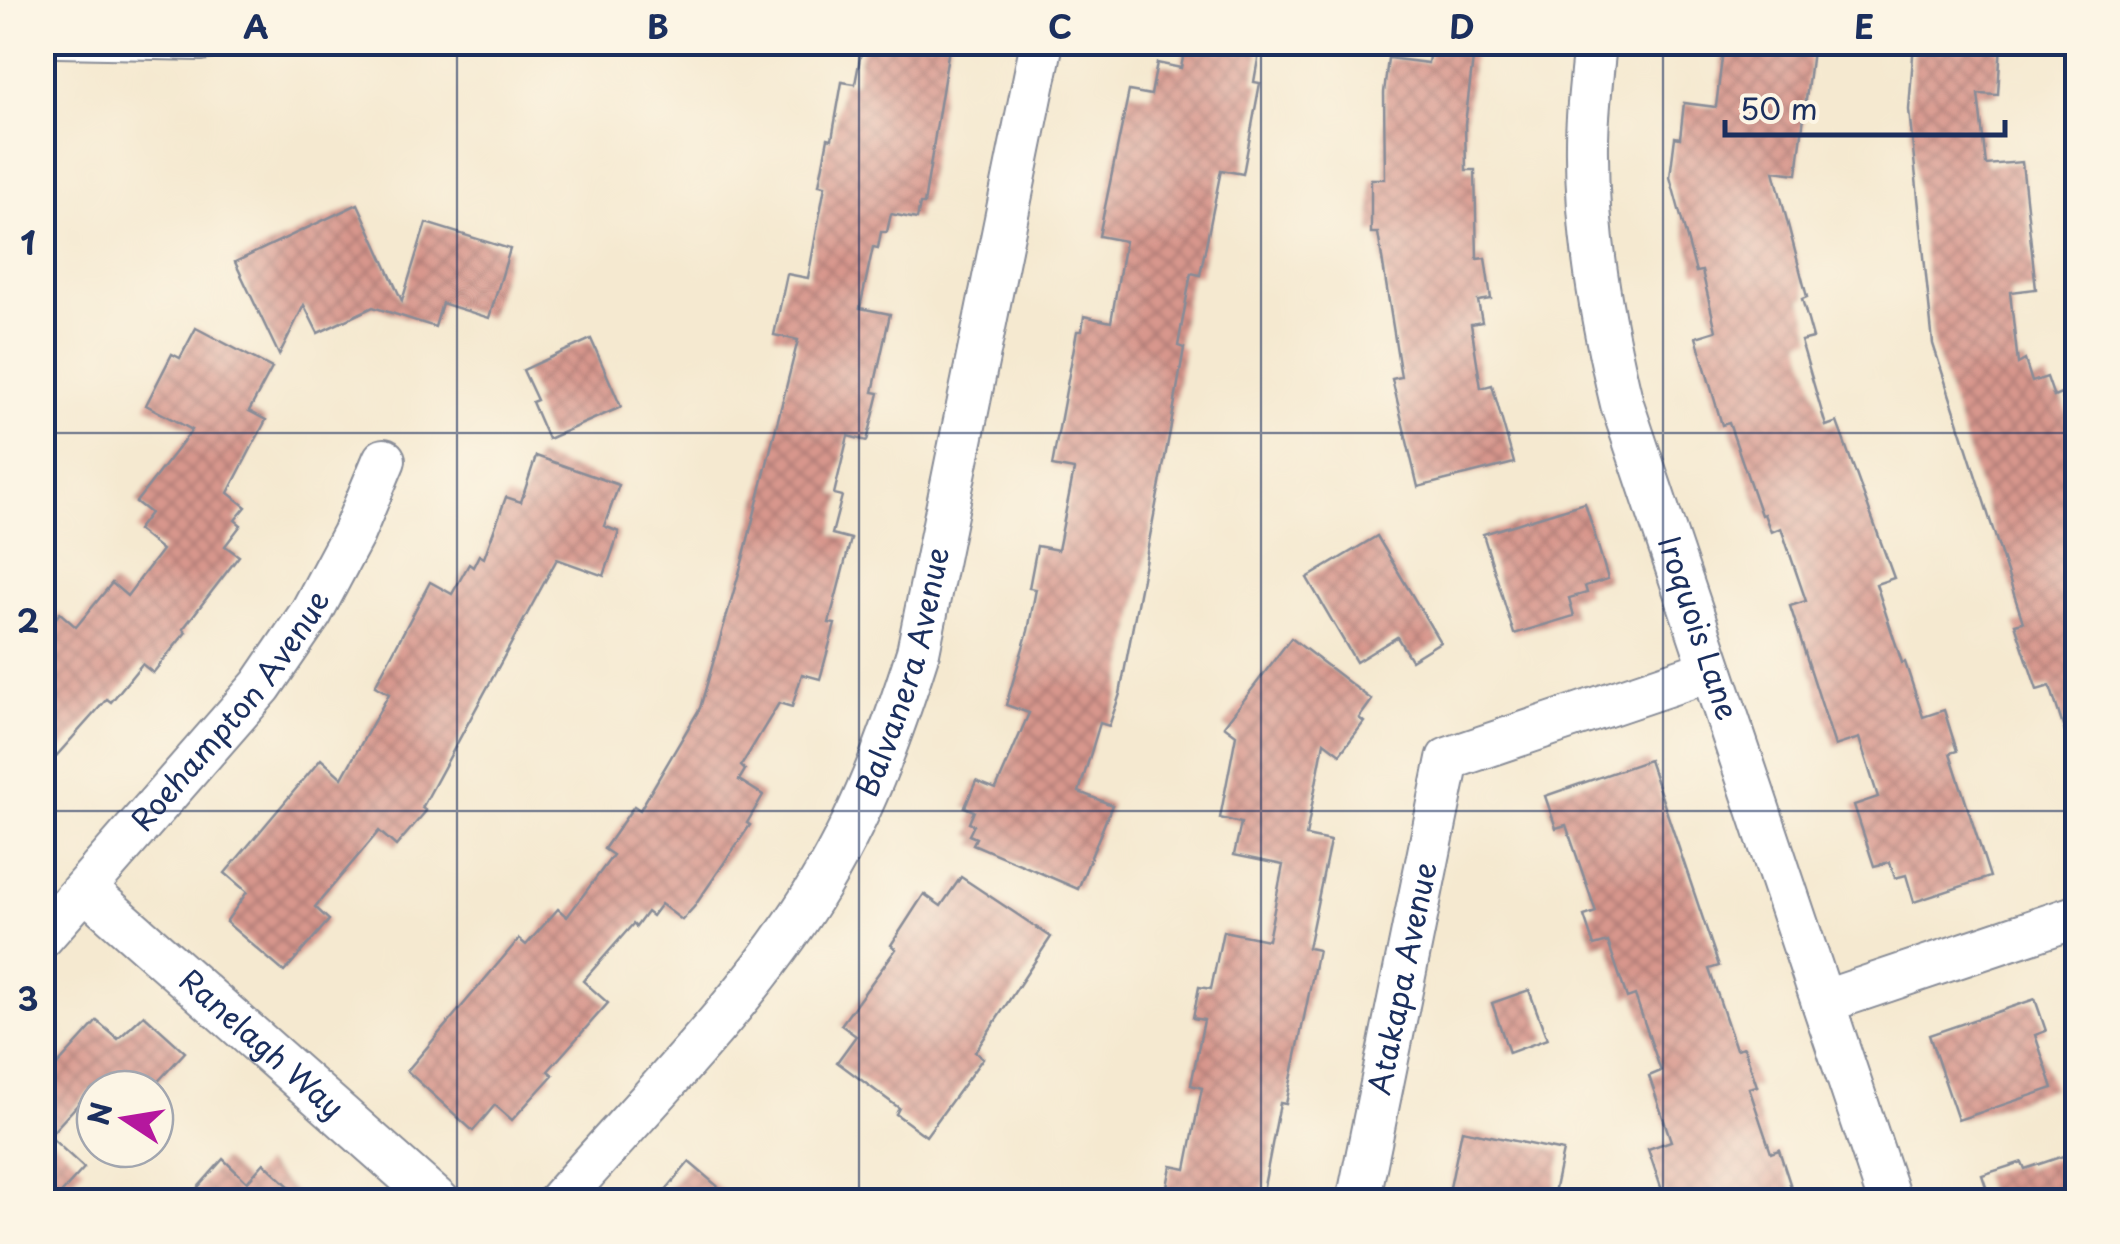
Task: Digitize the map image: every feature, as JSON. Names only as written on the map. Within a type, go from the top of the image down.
[{"type":"street","name":"Balvanera Avenue","points":[[558,1202],[751,981],[802,911],[856,819],[891,737],[918,652],[1042,42]]},
{"type":"street","name":"Iroquois Lane","points":[[1595,42],[1587,140],[1589,229],[1601,318],[1622,404],[1890,1202]]},
{"type":"street","name":"Roehampton Avenue","points":[[42,937],[260,686],[311,613],[353,534],[384,460]]},
{"type":"street","name":"Atakapa Avenue","points":[[1358,1202],[1448,759],[1712,670]]},
{"type":"street","name":"Ranelagh Way","points":[[85,889],[439,1202]]},
{"type":"street","points":[[1823,1002],[2078,916]]},
{"type":"lane","points":[[48,42],[58,46],[202,49],[243,42]]},
{"type":"building","points":[[863,42],[950,42],[924,204],[920,204],[917,219],[891,214],[887,232],[881,232],[878,248],[873,247],[860,308],[890,314],[873,392],[879,393],[867,441],[848,436],[834,494],[842,496],[832,534],[851,539],[829,623],[835,624],[820,679],[802,674],[792,707],[779,703],[741,766],[745,770],[739,780],[763,795],[747,823],[750,825],[694,907],[682,920],[661,904],[652,916],[647,912],[636,927],[633,924],[583,981],[608,1003],[548,1071],[553,1075],[512,1120],[495,1105],[473,1131],[407,1071],[519,939],[526,945],[558,909],[567,917],[613,855],[604,849],[634,806],[640,810],[700,708],[742,563],[798,340],[774,335],[787,274],[808,278],[825,186],[819,185],[828,138],[832,139],[842,82],[855,84]]},
{"type":"building","points":[[1186,42],[1261,42],[1254,82],[1260,83],[1243,174],[1221,170],[1200,275],[1191,273],[1178,346],[1184,348],[1120,694],[1109,726],[1100,723],[1079,792],[1112,805],[1078,889],[973,844],[976,838],[969,835],[974,825],[969,823],[974,811],[965,807],[976,781],[996,789],[1029,713],[1006,705],[1028,631],[1036,589],[1029,588],[1037,546],[1058,550],[1074,470],[1052,466],[1077,331],[1082,331],[1084,316],[1111,322],[1125,241],[1099,236],[1129,91],[1151,95],[1157,63],[1181,68]]},
{"type":"building","points":[[1431,42],[1475,42],[1465,124],[1466,170],[1475,170],[1477,259],[1485,258],[1491,299],[1478,301],[1482,322],[1471,324],[1481,388],[1492,385],[1514,463],[1418,487],[1392,379],[1401,377],[1378,233],[1371,233],[1371,179],[1385,179],[1384,93],[1388,58],[1428,63]]},
{"type":"building","points":[[1724,42],[1813,42],[1797,174],[1774,171],[1807,297],[1802,299],[1813,338],[1801,341],[1826,426],[1837,422],[1894,578],[1876,584],[1902,663],[1905,662],[1923,717],[1944,710],[1957,751],[1950,753],[1990,877],[1914,902],[1906,875],[1895,878],[1890,862],[1874,866],[1854,805],[1878,797],[1859,738],[1835,746],[1790,606],[1806,601],[1781,528],[1771,532],[1764,514],[1761,515],[1729,423],[1722,425],[1696,337],[1716,331],[1702,271],[1696,272],[1670,177],[1684,103],[1716,107]]},
{"type":"building","points":[[1914,42],[2001,42],[1998,95],[1978,94],[1986,165],[2022,162],[2036,289],[2010,292],[2018,364],[2025,360],[2032,382],[2047,377],[2054,397],[2061,394],[2078,445],[2078,750],[2071,751],[2050,686],[2037,690],[2015,624],[2023,622],[1933,344],[1909,110]]},
{"type":"building","points":[[358,204],[402,301],[426,223],[510,249],[489,318],[442,303],[435,327],[373,307],[318,333],[304,305],[279,355],[235,262]]},
{"type":"building","points":[[196,328],[272,368],[249,411],[266,420],[228,493],[246,507],[235,520],[241,525],[225,546],[239,556],[153,673],[142,664],[111,702],[107,699],[42,772],[42,634],[60,613],[76,627],[112,583],[127,596],[162,550],[137,530],[150,513],[136,502],[192,430],[146,405],[172,354],[180,358]]},
{"type":"building","points":[[591,339],[621,407],[548,439],[523,370]]},
{"type":"building","points":[[536,456],[619,485],[604,526],[619,532],[604,576],[557,559],[422,808],[426,811],[396,846],[379,831],[315,907],[329,920],[284,972],[226,922],[247,892],[225,873],[321,759],[342,778],[389,694],[375,686],[430,582],[452,594],[469,564],[473,567],[479,555],[484,558],[506,497],[521,502]]},
{"type":"building","points":[[1585,503],[1608,579],[1585,586],[1587,593],[1569,598],[1574,616],[1514,634],[1483,534]]},
{"type":"building","points":[[1377,536],[1440,642],[1411,660],[1397,637],[1356,662],[1307,578]]},
{"type":"building","points":[[1291,638],[1372,700],[1359,718],[1364,722],[1340,754],[1324,742],[1306,836],[1330,841],[1308,948],[1318,950],[1286,1104],[1280,1103],[1261,1202],[1164,1202],[1171,1166],[1186,1169],[1202,1088],[1191,1085],[1204,1020],[1193,1018],[1199,987],[1211,989],[1223,931],[1268,940],[1283,865],[1234,855],[1241,823],[1220,818],[1236,735],[1224,726]]},
{"type":"building","points":[[1649,760],[1719,966],[1709,969],[1736,1049],[1744,1047],[1757,1086],[1749,1088],[1771,1153],[1779,1150],[1796,1202],[1666,1202],[1648,1149],[1671,1141],[1649,1076],[1661,1071],[1635,995],[1627,998],[1608,942],[1594,946],[1584,916],[1596,912],[1566,825],[1556,828],[1545,796]]},
{"type":"building","points":[[961,877],[1051,937],[975,1052],[983,1058],[926,1136],[896,1114],[899,1108],[837,1062],[856,1036],[841,1025],[896,949],[891,945],[924,894],[941,906]]},
{"type":"building","points":[[1529,990],[1547,1039],[1509,1053],[1492,1003]]},
{"type":"building","points":[[2035,999],[2046,1031],[2035,1035],[2053,1088],[1958,1120],[1929,1035]]},
{"type":"building","points":[[144,1015],[185,1052],[169,1069],[75,1069],[75,1108],[49,1136],[75,1160],[75,1169],[83,1169],[53,1202],[42,1202],[42,1082],[97,1021],[118,1039]]},
{"type":"building","points":[[1462,1130],[1563,1151],[1552,1202],[1447,1202]]},
{"type":"building","points":[[2078,1151],[2078,1202],[1991,1202],[1982,1175],[2022,1162],[2025,1169]]},
{"type":"building","points":[[223,1159],[247,1182],[264,1163],[306,1202],[185,1202]]},
{"type":"building","points":[[689,1162],[736,1202],[656,1202]]}]
